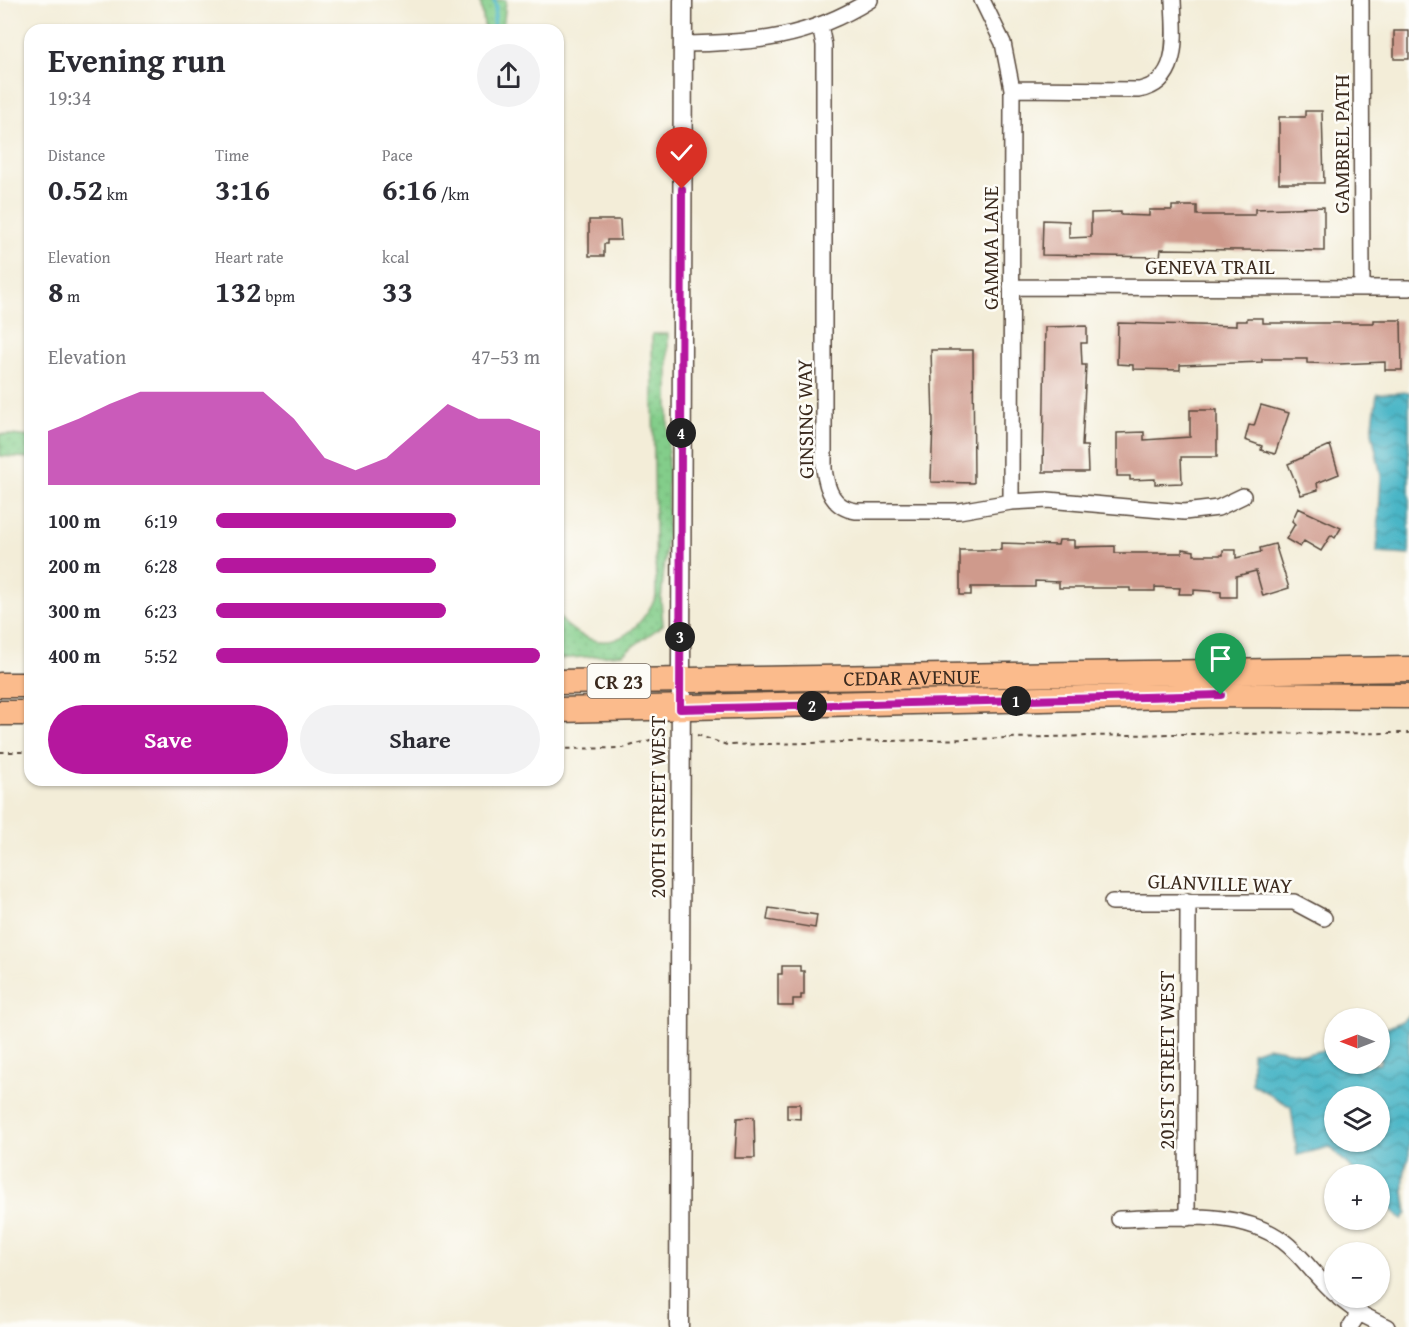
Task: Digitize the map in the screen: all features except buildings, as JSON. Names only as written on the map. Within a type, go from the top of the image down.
[{"type":"main road","name":"CEDAR AVENUE","points":[[564,682],[1409,669]]},
{"type":"main road","points":[[0,685],[24,685]]},
{"type":"main road","name":"CEDAR AVENUE","points":[[564,711],[680,721],[1221,695],[1409,696]]},
{"type":"main road","points":[[0,713],[24,713]]},
{"type":"street","name":"200TH STREET WEST","points":[[679,1327],[683,0]]},
{"type":"street","points":[[682,44],[756,42],[820,26],[870,0]]},
{"type":"street","name":"GAMMA LANE","points":[[982,0],[1003,43],[1012,89],[1011,502]]},
{"type":"street","points":[[1012,89],[1139,90],[1156,84],[1172,62],[1173,0]]},
{"type":"street","name":"GAMBREL PATH","points":[[1362,0],[1362,287]]},
{"type":"street","name":"GINSING WAY","points":[[820,26],[825,45],[824,469],[828,489],[837,504],[847,510],[856,511],[959,511],[1011,502],[1059,501],[1184,512],[1218,508],[1244,496]]},
{"type":"street","name":"GENEVA TRAIL","points":[[1011,287],[1409,288]]},
{"type":"street","name":"201ST STREET WEST","points":[[1187,1218],[1188,901]]},
{"type":"street","name":"GLANVILLE WAY","points":[[1112,902],[1294,902],[1324,918]]},
{"type":"street","points":[[1119,1219],[1187,1218],[1230,1221],[1265,1231],[1295,1251],[1324,1282]]},
{"type":"street","points":[[1352,1308],[1387,1327]]},
{"type":"street","points":[[1350,1327],[1359,1313]]},
{"type":"path","points":[[564,749],[623,748],[680,721],[702,736],[727,744],[1171,734],[1409,733]]},
{"type":"path","points":[[0,752],[24,752]]},
{"type":"green space","points":[[480,0],[506,0],[504,24],[484,24]]},
{"type":"green space","points":[[652,334],[668,334],[668,524],[661,600],[663,625],[622,654],[564,659],[564,623],[579,634],[595,640],[617,639],[635,627],[656,597]]},
{"type":"green space","points":[[0,434],[24,436],[24,458],[0,456]]},
{"type":"water","points":[[1409,392],[1409,555],[1377,553],[1381,476],[1372,432],[1377,394]]},
{"type":"water","points":[[1409,1015],[1409,1158],[1404,1178],[1407,1213],[1402,1220],[1390,1208],[1390,1164],[1347,1164],[1335,1152],[1390,1152],[1390,1086],[1324,1086],[1324,1148],[1297,1155],[1291,1107],[1252,1084],[1252,1052],[1267,1047],[1306,1054],[1324,1050],[1324,1074],[1390,1074],[1390,1026]]},
{"type":"waterway","points":[[494,0],[496,6],[494,24]]},
{"type":"route","points":[[682,189],[680,709],[1221,695]]}]
